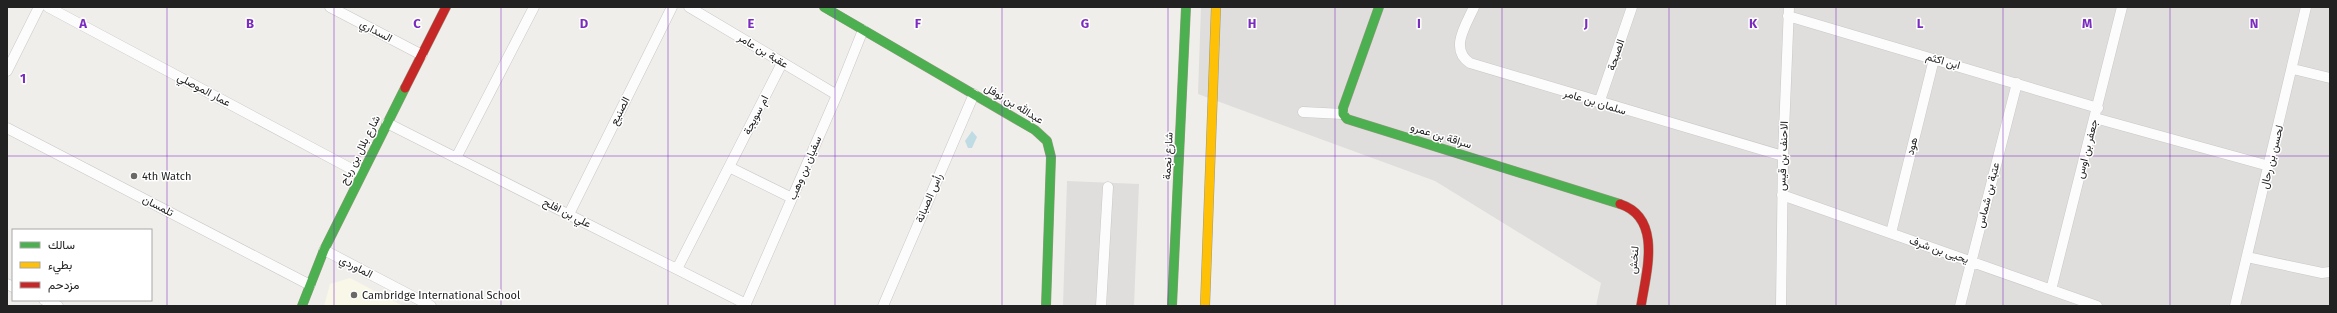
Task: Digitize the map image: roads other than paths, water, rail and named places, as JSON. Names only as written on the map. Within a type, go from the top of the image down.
[{"type":"street","points":[[7,71],[39,7]]},
{"type":"street","name":"عمار الموصلي","points":[[48,7],[361,174]]},
{"type":"street","name":"السداري","points":[[330,7],[422,55]]},
{"type":"street","name":"شارع بلال بن رباح","points":[[302,306],[324,250],[386,123],[446,7]]},
{"type":"street","points":[[456,158],[534,7]]},
{"type":"street","name":"الصنيع","points":[[568,214],[672,7]]},
{"type":"street","name":"عقبة بن عامر","points":[[689,7],[837,95]]},
{"type":"street","name":"عبدالله بن نوفل","points":[[824,7],[1042,135],[1050,149],[1046,306]]},
{"type":"street","name":"شارع نجمة","points":[[1172,306],[1186,7]]},
{"type":"street","points":[[1205,306],[1216,7]]},
{"type":"street","points":[[1303,112],[1343,114],[1379,7]]},
{"type":"street","name":"سلمان بن عامر","points":[[1474,7],[1459,41],[1460,53],[1463,59],[1470,63],[1599,103],[1783,156]]},
{"type":"street","name":"الصبحة","points":[[1599,103],[1632,7]]},
{"type":"street","name":"جعفر بن اوس","points":[[2051,290],[2097,113],[2122,7]]},
{"type":"street","name":"لحسن بن رحال","points":[[2235,306],[2293,69],[2306,7]]},
{"type":"street","name":"ابن اكثم","points":[[1789,12],[1934,59],[2017,83],[2097,113],[2269,166]]},
{"type":"street","name":"الاحنف بن قيس","points":[[1781,306],[1783,156],[1789,12]]},
{"type":"street","name":"سفيان بن وهب","points":[[746,305],[837,95],[863,30]]},
{"type":"street","name":"هود","points":[[1890,233],[1934,59]]},
{"type":"street","name":"ام سويجة","points":[[677,269],[782,63]]},
{"type":"street","points":[[2293,69],[2330,78]]},
{"type":"street","name":"عتبة بن شماس","points":[[1960,306],[2017,83]]},
{"type":"street","name":"رأس الصبانة","points":[[887,305],[974,94]]},
{"type":"street","name":"سراقة بن عمرو","points":[[1343,114],[1347,120],[1606,199],[1625,206],[1640,216]]},
{"type":"street","name":"علي بن افلح","points":[[386,123],[746,305]]},
{"type":"street","name":"تلمسان","points":[[7,128],[310,285]]},
{"type":"street","points":[[729,167],[792,198]]},
{"type":"street","points":[[1101,306],[1108,187]]},
{"type":"street","name":"يحيى بن شرف","points":[[1782,195],[2097,306]]},
{"type":"street","name":"لنخش","points":[[1640,216],[1646,231],[1648,247],[1641,306]]},
{"type":"street","name":"الماوردي","points":[[324,250],[431,306]]},
{"type":"street","points":[[2247,257],[2322,273],[2330,272]]},
{"type":"street","points":[[46,301],[58,306]]},
{"type":"water","points":[[972,131],[977,137],[972,148],[968,148],[965,141]]},
{"type":"place","name":"4th Watch","points":[[134,176]]},
{"type":"place","name":"Cambridge International School","points":[[354,295]]}]
